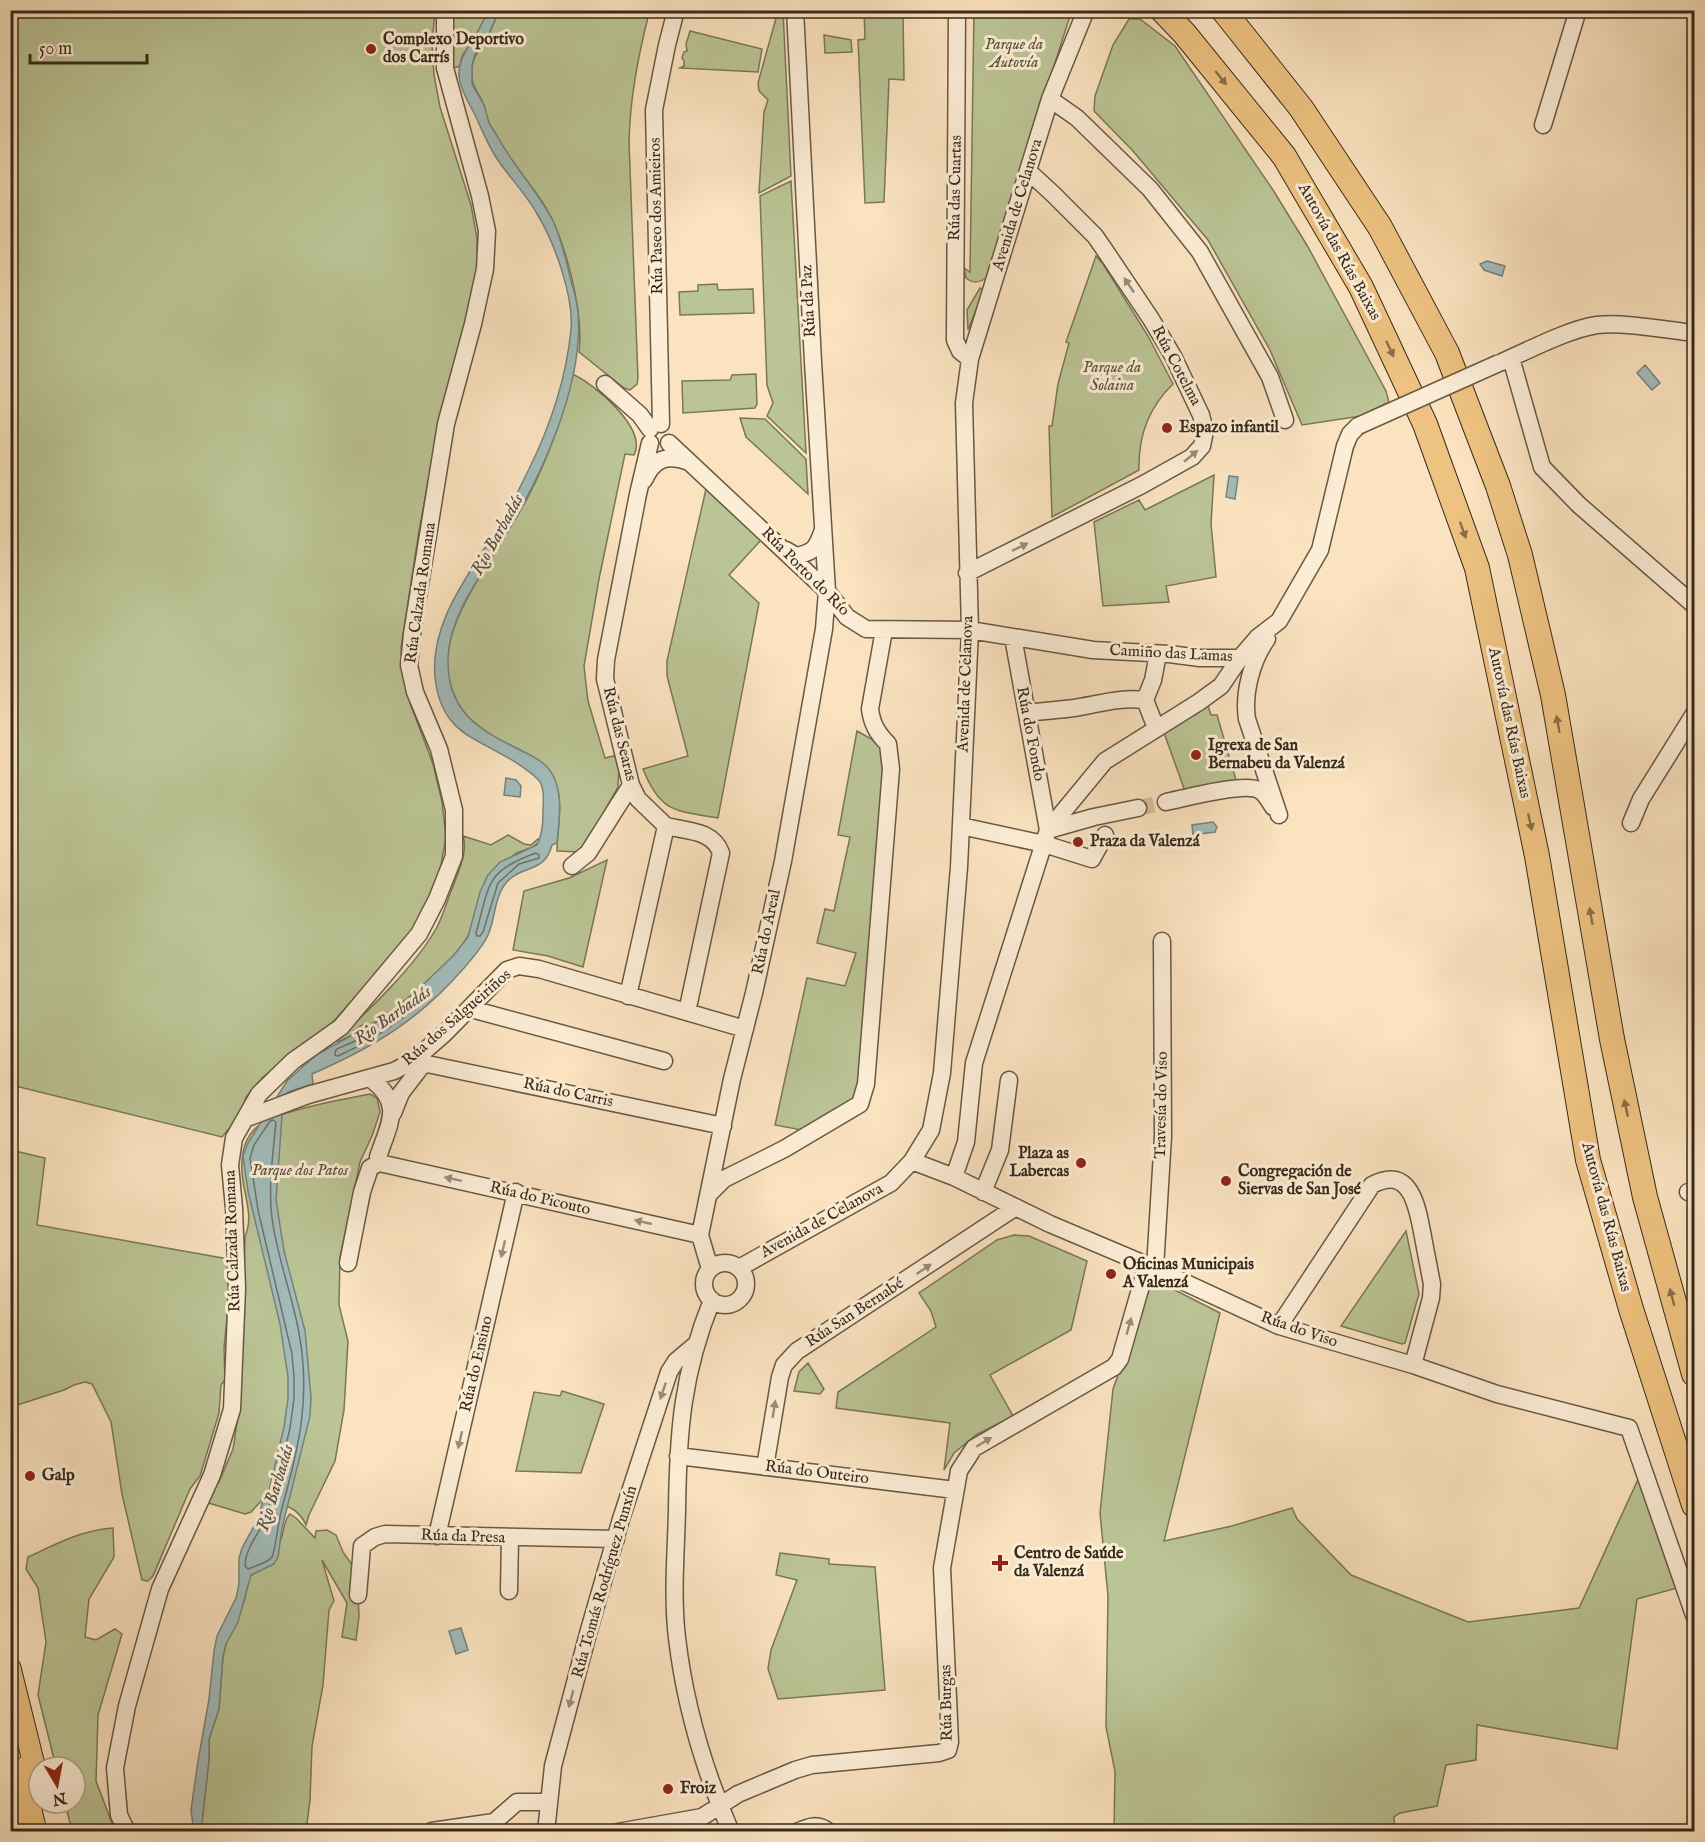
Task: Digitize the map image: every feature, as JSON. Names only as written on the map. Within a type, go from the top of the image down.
[{"type":"highway","name":"Autovía das Rías Baixas","points":[[1162,10],[1184,33],[1284,156],[1361,287],[1425,424],[1477,568],[1537,856],[1588,1160],[1631,1309],[1695,1505]]},
{"type":"highway","points":[[1223,10],[1301,108],[1380,227],[1447,353],[1498,486],[1520,555],[1553,695],[1612,1039],[1645,1197],[1695,1374]]},
{"type":"main road","points":[[10,1668],[29,1743],[30,1755]]},
{"type":"main road","points":[[17,1832],[13,1803],[27,1787]]},
{"type":"main road","points":[[34,1815],[36,1832]]},
{"type":"main road","points":[[46,1815],[50,1832]]},
{"type":"street","name":"Rúa Calzada Romana","points":[[127,1832],[119,1815],[115,1768],[127,1706],[160,1589],[212,1475],[232,1409],[237,1288],[230,1165],[234,1138],[259,1094],[293,1061],[341,1027],[419,934],[437,899],[454,856],[454,810],[439,749],[415,692],[410,665],[412,634],[446,424],[485,269],[487,231],[480,196],[445,68],[445,10]]},
{"type":"street","name":"Rúa Paseo dos Amieiros","points":[[654,432],[654,111],[676,10]]},
{"type":"street","name":"Rúa da Paz","points":[[795,10],[811,339],[827,591]]},
{"type":"street","name":"Rúa das Cuartas","points":[[957,10],[955,340],[960,351],[970,359]]},
{"type":"street","points":[[1543,125],[1578,10]]},
{"type":"street","name":"Avenida de Celanova","points":[[739,1268],[891,1183],[912,1161],[931,1130],[942,1073],[961,826],[970,630],[964,403],[970,359],[1050,99],[1085,12]]},
{"type":"street","points":[[1050,99],[1077,118],[1150,189],[1200,252],[1270,377],[1286,420]]},
{"type":"street","name":"Rúa Cotelma","points":[[967,573],[1142,485],[1192,457],[1202,446],[1205,431],[1201,415],[1173,356],[1104,249],[1095,236],[1028,171]]},
{"type":"street","name":"Camiño das Lamas","points":[[970,630],[1093,650],[1200,658],[1240,658],[1258,637],[1279,621],[1320,550],[1345,446],[1350,434],[1358,426],[1505,360],[1597,325],[1695,333]]},
{"type":"street","points":[[1505,360],[1542,467],[1579,505],[1695,605]]},
{"type":"street","points":[[605,384],[640,415],[654,432]]},
{"type":"street","name":"Rúa Porto do Río","points":[[654,432],[659,448],[669,443],[692,463],[827,591],[847,617],[866,629],[970,630]]},
{"type":"street","name":"Rúa das Searas","points":[[654,432],[638,494],[606,660],[605,679],[631,786],[638,800],[666,826]]},
{"type":"street","name":"Rúa das Searas","points":[[638,494],[647,473],[658,461],[667,457],[676,457],[692,463]]},
{"type":"street","points":[[783,548],[796,556],[808,554],[817,545],[824,526]]},
{"type":"street","name":"Rúa do Areal","points":[[710,1269],[700,1235],[783,861],[823,636],[827,591]]},
{"type":"street","points":[[1166,802],[1231,789],[1250,788],[1262,792],[1279,815],[1245,707],[1256,653],[1279,621]]},
{"type":"street","points":[[710,1193],[724,1179],[784,1149],[860,1104],[866,1084],[891,769],[888,744],[878,734],[870,709],[884,630]]},
{"type":"street","name":"Rúa do Fondo","points":[[1013,637],[1046,837]]},
{"type":"street","points":[[1156,728],[1145,700],[1153,680],[1158,654]]},
{"type":"street","points":[[954,1177],[966,1142],[974,1063],[1046,837],[1105,761],[1221,686],[1240,658]]},
{"type":"street","points":[[1027,713],[1075,708],[1116,699],[1145,700]]},
{"type":"street","points":[[1631,823],[1641,799],[1695,714]]},
{"type":"street","points":[[572,866],[588,853],[631,786]]},
{"type":"street","points":[[1046,837],[1094,817],[1138,808]]},
{"type":"street","points":[[628,996],[666,826],[702,834],[712,838],[721,853],[687,1012]]},
{"type":"street","points":[[961,826],[1046,837],[1092,859],[1105,835]]},
{"type":"street","name":"Travesía do Viso","points":[[955,1491],[959,1471],[974,1448],[1114,1367],[1120,1359],[1151,1267],[1163,1136],[1162,941]]},
{"type":"street","name":"Rúa dos Salgueiriños","points":[[247,1118],[308,1095],[371,1079],[418,1062],[507,970],[519,966],[539,969],[745,1029]]},
{"type":"street","points":[[471,1009],[664,1061]]},
{"type":"street","points":[[348,1263],[362,1192],[370,1168],[380,1162],[378,1157],[393,1113],[418,1062]]},
{"type":"street","name":"Rúa do Carris","points":[[418,1062],[723,1126]]},
{"type":"street","points":[[371,1079],[382,1087],[393,1113]]},
{"type":"street","points":[[983,1192],[999,1150],[1010,1080]]},
{"type":"street","name":"Rúa do Viso","points":[[912,1161],[954,1177],[1279,1326],[1413,1365],[1497,1394],[1629,1428],[1695,1615]]},
{"type":"street","name":"Rúa do Picouto","points":[[380,1162],[700,1235]]},
{"type":"street","points":[[1279,1326],[1372,1185],[1383,1179],[1396,1181],[1409,1189],[1416,1201],[1432,1284],[1431,1298],[1413,1365]]},
{"type":"street","name":"Rúa do Ensino","points":[[437,1536],[516,1192]]},
{"type":"street","name":"Rúa San Bernabé","points":[[765,1467],[780,1377],[784,1365],[797,1351],[1016,1207]]},
{"type":"street","points":[[721,1263],[734,1264],[739,1268],[746,1280],[743,1294],[739,1299],[726,1304],[712,1300],[704,1284],[710,1269],[721,1263]]},
{"type":"street","points":[[712,1300],[695,1345],[686,1382],[678,1456],[675,1568],[677,1639],[691,1719],[711,1784],[731,1832]]},
{"type":"street","name":"Rúa Tomás Rodríguez Punxín","points":[[546,1832],[553,1766],[616,1539],[669,1372],[676,1361],[695,1345]]},
{"type":"street","name":"Rúa do Outeiro","points":[[678,1456],[955,1491]]},
{"type":"street","name":"Rúa Burgas","points":[[720,1806],[738,1794],[812,1765],[939,1753],[948,1750],[950,1742],[942,1568],[955,1491]]},
{"type":"street","name":"Rúa da Presa","points":[[358,1595],[362,1546],[386,1534],[616,1539]]},
{"type":"street","points":[[509,1591],[510,1538]]},
{"type":"street","points":[[432,1831],[494,1822],[517,1802],[549,1802]]},
{"type":"street","points":[[622,1831],[702,1817],[720,1806]]},
{"type":"street","points":[[797,1832],[812,1826],[821,1826],[829,1832]]},
{"type":"green space","points":[[11,11],[435,11],[432,44],[434,75],[440,107],[471,205],[477,238],[477,270],[460,352],[440,418],[419,531],[401,648],[410,703],[433,764],[442,802],[446,837],[438,882],[414,930],[322,1034],[263,1077],[246,1097],[241,1114],[222,1137],[11,1085]]},
{"type":"green space","points":[[450,11],[488,11],[477,35],[462,56],[460,66],[448,70]]},
{"type":"green space","points":[[499,11],[662,11],[661,15],[649,13],[638,61],[631,109],[629,143],[638,378],[637,384],[630,390],[624,388],[579,352],[579,317],[576,296],[559,235],[543,203],[494,134],[484,105],[473,84],[474,60],[488,37]]},
{"type":"green space","points":[[778,11],[783,11],[791,176],[759,193],[764,112],[768,100],[759,91],[758,83]]},
{"type":"green space","points":[[864,11],[903,11],[904,80],[889,79],[884,202],[865,203],[858,40],[865,39]]},
{"type":"green space","name":"Parque da Autovía","points":[[974,11],[1070,11],[986,278],[976,282],[966,278],[964,268],[970,272]]},
{"type":"green space","points":[[1129,19],[1140,19],[1175,46],[1273,190],[1308,247],[1386,391],[1389,402],[1361,416],[1302,425],[1270,350],[1208,240],[1133,151],[1094,111],[1095,96],[1113,45]]},
{"type":"green space","points":[[690,31],[762,49],[758,72],[680,68],[684,66],[682,58],[684,52],[687,51],[686,44]]},
{"type":"green space","points":[[824,35],[851,40],[852,52],[825,53]]},
{"type":"green space","points":[[791,181],[806,453],[767,416],[773,403],[767,385],[760,196]]},
{"type":"green space","name":"Parque da Solaina","points":[[1096,256],[1148,336],[1173,384],[1157,403],[1146,423],[1140,446],[1139,470],[1052,517],[1049,426],[1052,426],[1058,384],[1069,343],[1066,342]]},
{"type":"green space","points":[[717,284],[718,290],[753,289],[754,313],[680,315],[679,292],[698,291],[698,285]]},
{"type":"green space","points":[[980,288],[984,290],[968,330],[967,310]]},
{"type":"green space","points":[[572,374],[593,387],[616,408],[626,420],[636,444],[634,455],[625,454],[584,666],[588,701],[605,758],[617,757],[618,787],[581,852],[557,851],[560,803],[552,776],[545,767],[525,752],[491,736],[470,719],[461,708],[451,687],[447,658],[461,610],[517,517],[542,467],[559,421]]},
{"type":"green space","points":[[756,374],[757,404],[755,408],[683,413],[682,381],[730,380],[732,375]]},
{"type":"green space","points":[[740,418],[765,419],[806,459],[808,494],[746,437]]},
{"type":"green space","points":[[1214,475],[1211,524],[1216,577],[1166,586],[1169,602],[1103,606],[1094,522],[1139,500],[1145,510]]},
{"type":"green space","points":[[706,489],[761,540],[729,575],[759,603],[718,818],[680,811],[663,802],[649,783],[643,769],[688,756],[667,676],[667,661]]},
{"type":"green space","points":[[1207,703],[1211,715],[1217,715],[1236,780],[1186,794],[1163,730]]},
{"type":"green space","points":[[857,731],[884,746],[891,769],[860,1104],[812,1132],[775,1125],[807,978],[845,986],[856,953],[817,943],[825,909],[834,911],[850,837],[838,835]]},
{"type":"green space","points":[[508,835],[524,844],[531,845],[538,839],[540,840],[510,859],[486,895],[474,918],[468,937],[458,951],[407,999],[367,1027],[364,1024],[353,1031],[354,1034],[338,1042],[337,1039],[405,971],[437,927],[462,860],[463,836],[491,845]]},
{"type":"green space","points":[[607,860],[583,967],[548,956],[513,950],[524,891],[569,878]]},
{"type":"green space","name":"Parque dos Patos","points":[[370,1094],[377,1098],[380,1112],[360,1162],[340,1257],[339,1305],[348,1341],[344,1410],[335,1461],[306,1525],[298,1513],[283,1505],[263,1499],[251,1512],[245,1514],[205,1502],[214,1484],[219,1482],[233,1449],[241,1396],[245,1236],[249,1216],[242,1167],[245,1145],[258,1126],[280,1115]]},
{"type":"green space","points":[[11,1150],[45,1158],[37,1225],[228,1259],[229,1299],[224,1348],[225,1380],[221,1385],[219,1413],[200,1476],[190,1489],[153,1576],[148,1581],[142,1580],[122,1494],[111,1422],[92,1384],[85,1382],[74,1385],[11,1407]]},
{"type":"green space","points":[[1406,1231],[1419,1294],[1405,1343],[1341,1326]]},
{"type":"green space","points":[[1014,1235],[1029,1236],[1087,1261],[1071,1330],[990,1375],[1013,1416],[976,1435],[954,1453],[944,1470],[950,1423],[836,1408],[838,1392],[936,1327],[931,1311],[919,1293],[997,1240]]},
{"type":"green space","points":[[1153,1279],[1220,1313],[1164,1541],[1232,1526],[1292,1508],[1297,1519],[1351,1575],[1468,1622],[1579,1608],[1640,1475],[1677,1588],[1637,1599],[1617,1749],[1477,1725],[1476,1760],[1446,1765],[1437,1806],[1400,1813],[1394,1817],[1395,1831],[1114,1832],[1115,1771],[1106,1727],[1108,1596],[1100,1513],[1113,1389]]},
{"type":"green space","points":[[808,1363],[824,1389],[820,1394],[794,1391],[799,1372]]},
{"type":"green space","points":[[562,1391],[604,1404],[581,1473],[516,1471],[534,1392],[560,1396]]},
{"type":"green space","points":[[290,1514],[315,1538],[316,1531],[327,1530],[336,1535],[343,1552],[357,1572],[359,1616],[356,1640],[342,1637],[347,1603],[322,1560],[334,1601],[329,1610],[323,1685],[312,1746],[310,1800],[306,1831],[204,1832],[202,1822],[209,1739],[219,1709],[226,1644],[244,1602],[249,1578],[277,1546]]},
{"type":"green space","points":[[113,1528],[114,1557],[89,1599],[85,1637],[96,1640],[115,1629],[122,1634],[98,1715],[96,1781],[115,1831],[72,1831],[68,1815],[87,1815],[87,1755],[53,1755],[38,1695],[46,1642],[38,1588],[26,1569],[28,1557],[80,1535]]},
{"type":"green space","points":[[780,1553],[829,1559],[829,1564],[875,1567],[885,1690],[778,1699],[768,1669],[771,1650],[797,1580],[776,1575]]},
{"type":"water","name":"Rio Barbadás","points":[[488,11],[499,11],[487,38],[475,54],[472,65],[472,84],[484,105],[489,123],[553,221],[576,302],[578,341],[567,400],[545,459],[518,514],[460,611],[450,643],[449,678],[453,693],[469,717],[480,727],[538,760],[551,772],[559,797],[557,843],[552,845],[548,855],[537,866],[516,875],[503,887],[483,944],[464,968],[430,1003],[375,1042],[312,1074],[313,1084],[288,1092],[282,1116],[276,1200],[284,1251],[305,1331],[311,1397],[310,1416],[282,1528],[278,1557],[274,1564],[251,1575],[238,1622],[226,1644],[219,1709],[209,1739],[202,1822],[204,1831],[194,1832],[191,1810],[217,1636],[236,1598],[242,1548],[258,1519],[263,1500],[268,1495],[284,1427],[288,1398],[288,1377],[280,1324],[248,1191],[243,1156],[248,1143],[287,1081],[316,1055],[378,1021],[409,998],[454,955],[468,937],[480,892],[488,875],[500,862],[537,845],[542,829],[543,794],[540,782],[524,768],[467,735],[455,725],[446,714],[439,698],[435,678],[438,640],[451,604],[511,505],[543,437],[561,385],[571,330],[566,285],[556,253],[543,224],[494,154],[461,85],[459,69],[462,59]]},
{"type":"water","points":[[1487,261],[1505,266],[1502,276],[1484,270],[1480,264]]},
{"type":"water","points":[[1645,365],[1660,383],[1652,390],[1637,373]]},
{"type":"water","points":[[1229,476],[1238,477],[1235,499],[1226,497]]},
{"type":"water","points":[[506,778],[516,780],[521,786],[520,797],[504,795]]},
{"type":"water","points":[[1213,822],[1217,827],[1215,832],[1193,835],[1192,825]]},
{"type":"water","points":[[461,1628],[468,1650],[456,1654],[449,1631]]},
{"type":"tunnel","points":[[1138,808],[1166,802]]},
{"type":"place","name":"Complexo Deportivo dos Carrís","points":[[371,49]]},
{"type":"place","name":"Espazo infantil","points":[[1167,428]]},
{"type":"place","name":"Igrexa de San Bernabeu da Valenzá","points":[[1196,755]]},
{"type":"place","name":"Praza da Valenzá","points":[[1078,842]]},
{"type":"place","name":"Plaza as Labercas","points":[[1081,1163]]},
{"type":"place","name":"Congregación de Siervas de San José","points":[[1226,1181]]},
{"type":"place","name":"Oficinas Municipais A Valenzá","points":[[1111,1274]]},
{"type":"place","name":"Galp","points":[[30,1476]]},
{"type":"place","name":"Centro de Saúde da Valenzá","points":[[1000,1563]]},
{"type":"place","name":"Froiz","points":[[668,1789]]}]
